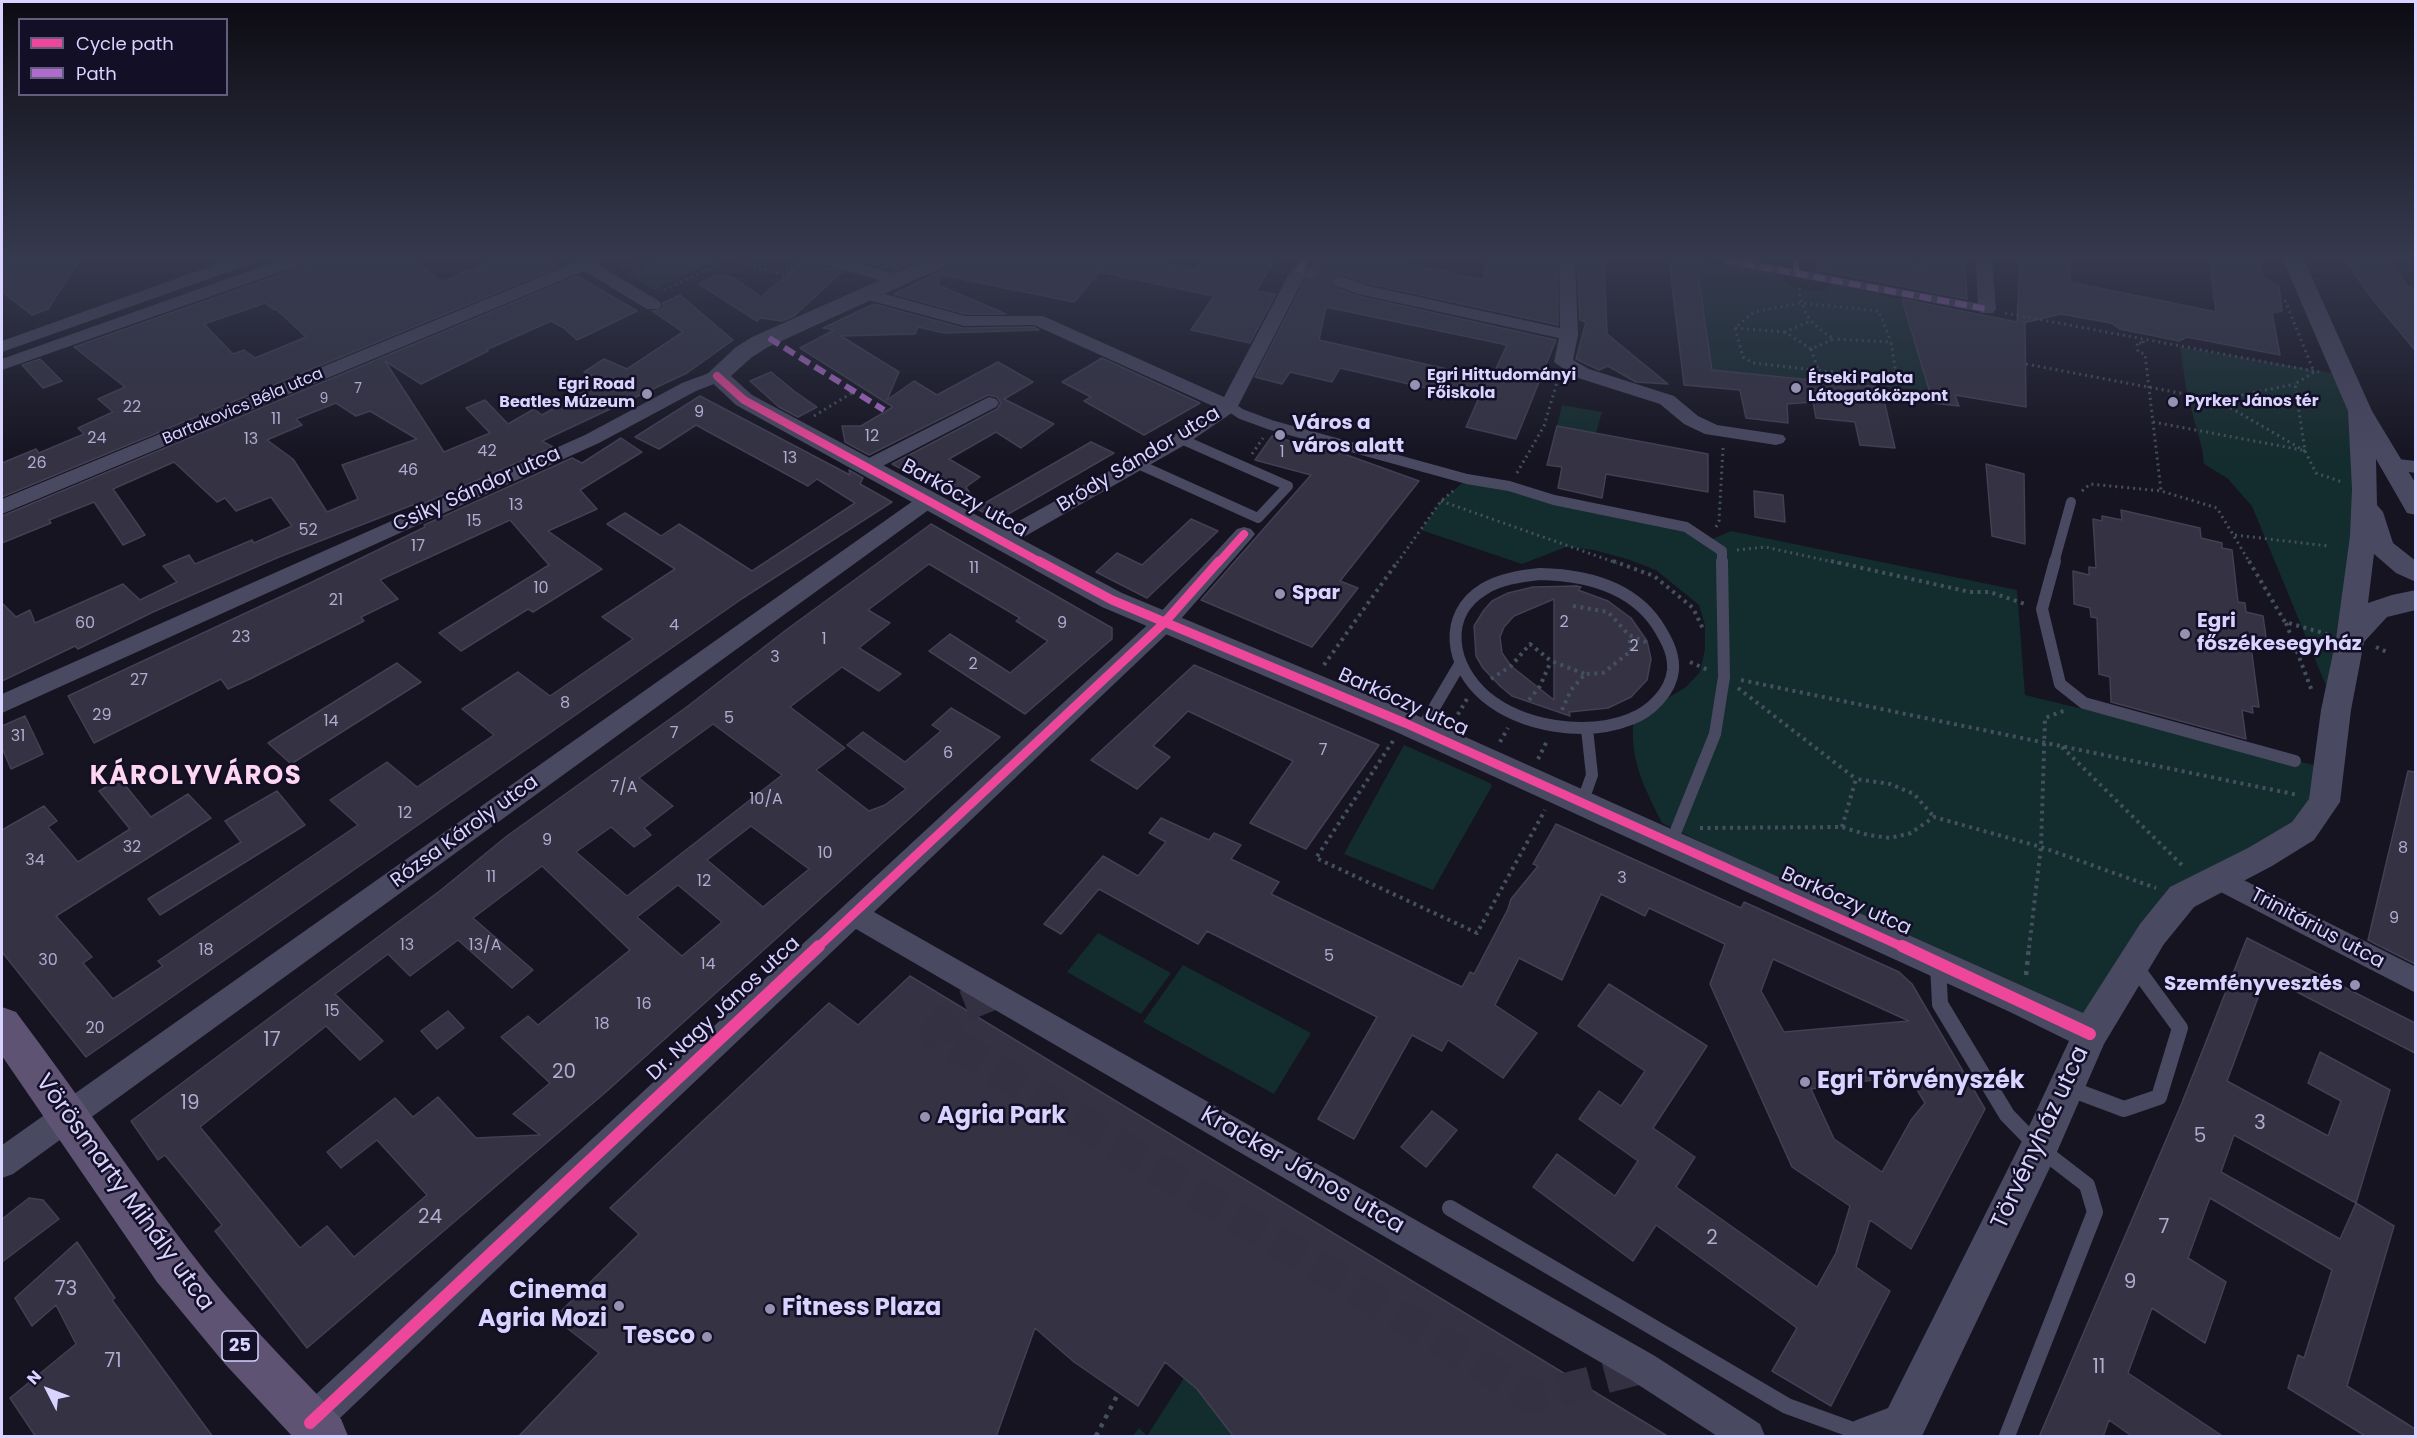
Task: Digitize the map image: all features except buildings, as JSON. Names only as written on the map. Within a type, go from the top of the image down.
[{"type":"main road","name":"Vörösmarty Mihály utca","points":[[2,1025],[69,1116],[173,1266],[241,1348],[317,1430]]},
{"type":"street","points":[[2,346],[55,327]]},
{"type":"street","points":[[2,365],[108,327]]},
{"type":"street","name":"Bartakovics Béla utca","points":[[2,507],[436,327]]},
{"type":"street","name":"Csiky Sándor utca","points":[[2,705],[592,439],[688,387],[717,376],[744,352],[793,327]]},
{"type":"street","points":[[1052,327],[1229,406]]},
{"type":"street","name":"Bródy Sándor utca","points":[[1000,541],[1181,439],[1229,406],[1272,327]]},
{"type":"street","points":[[1533,327],[1569,335]]},
{"type":"street","points":[[1569,327],[1563,362],[1582,373],[1667,400],[1702,426],[1724,432],[1776,439]]},
{"type":"street","points":[[2317,327],[2333,374],[2360,411],[2415,507]]},
{"type":"street","name":"Barkóczy utca","points":[[717,376],[744,400],[1112,600],[1312,682],[1556,791],[1673,836],[2090,1034]]},
{"type":"street","points":[[868,466],[989,403]]},
{"type":"street","points":[[2359,641],[2358,565],[2363,536],[2365,489],[2360,411]]},
{"type":"street","points":[[2389,464],[2415,467]]},
{"type":"street","points":[[2365,489],[2376,538],[2382,550],[2415,573]]},
{"type":"street","name":"Rózsa Károly utca","points":[[2,1163],[927,501]]},
{"type":"street","name":"Dr. Nagy János utca","points":[[317,1430],[852,913],[1164,623],[1244,534]]},
{"type":"street","points":[[2358,565],[2382,550],[2409,548],[2415,550]]},
{"type":"street","points":[[2201,887],[2260,857],[2304,831],[2324,802],[2336,710],[2359,641],[2375,609],[2415,600]]},
{"type":"street","name":"Törvényház utca","points":[[1885,1434],[2039,1148],[2090,1034],[2152,934],[2201,887]]},
{"type":"street","name":"Trinitárius utca","points":[[2201,887],[2415,981]]},
{"type":"street","name":"Kracker János utca","points":[[852,913],[1644,1368],[1748,1437]]},
{"type":"lane","points":[[1229,406],[1241,414],[1271,425],[1467,478],[1509,486],[1554,500],[1686,527],[1722,551],[1724,677],[1715,734],[1673,836]]},
{"type":"lane","points":[[1138,464],[1257,518],[1288,486],[1181,439]]},
{"type":"lane","points":[[2071,502],[2042,609],[2060,684],[2084,703],[2295,761]]},
{"type":"lane","points":[[1540,573],[1569,574],[1606,585],[1641,605],[1661,627],[1672,654],[1672,674],[1659,701],[1639,716],[1615,725],[1587,729],[1554,727],[1516,715],[1492,701],[1478,689],[1460,664],[1454,639],[1459,614],[1468,601],[1481,590],[1508,578],[1540,573]]},
{"type":"lane","points":[[1423,731],[1460,664]]},
{"type":"lane","points":[[1556,791],[1594,774],[1587,729]]},
{"type":"lane","points":[[1938,963],[1940,1004],[2007,1115],[2039,1148],[2087,1185],[2095,1212],[2007,1437]]},
{"type":"lane","points":[[2067,1088],[2124,1109],[2159,1097],[2180,1028],[2133,964]]},
{"type":"lane","points":[[1450,1208],[1787,1406],[1885,1434]]},
{"type":"path","points":[[1796,327],[1785,332],[1735,328],[1743,357],[1753,363],[1885,378],[1896,374],[1891,342],[1885,327]]},
{"type":"path","points":[[1816,327],[1834,339]]},
{"type":"path","points":[[2073,327],[2333,374]]},
{"type":"path","points":[[2296,327],[2314,372]]},
{"type":"path","points":[[1785,332],[1811,349],[1819,372]]},
{"type":"path","points":[[1811,349],[1834,339],[1891,342]]},
{"type":"path","points":[[2142,340],[2144,344],[2137,342],[2138,352],[2145,354],[2161,491]]},
{"type":"path","points":[[1509,486],[1544,426],[1563,362]]},
{"type":"path","points":[[2026,364],[2217,400],[2305,451]]},
{"type":"path","points":[[2217,400],[2295,384],[2314,372]]},
{"type":"path","points":[[2295,384],[2305,451],[2316,473],[2365,489]]},
{"type":"path","points":[[795,428],[855,391]]},
{"type":"path","points":[[2153,422],[2305,451]]},
{"type":"path","points":[[1708,541],[1719,521],[1724,432]]},
{"type":"path","points":[[1312,682],[1441,501],[1467,478]]},
{"type":"path","points":[[2071,502],[2090,484],[2161,491],[2217,508],[2285,622],[2315,698]]},
{"type":"path","points":[[1441,501],[1529,530]]},
{"type":"path","points":[[2234,535],[2328,546]]},
{"type":"path","points":[[1722,551],[1765,547],[2009,599],[2042,609]]},
{"type":"path","points":[[1554,727],[1556,791],[1477,933],[1316,858],[1423,731],[1510,666],[1530,644],[1551,661],[1585,674],[1603,673],[1630,651],[1629,635],[1608,612],[1573,606]]},
{"type":"path","points":[[2285,622],[2322,634],[2359,641],[2389,653]]},
{"type":"path","points":[[1489,761],[1516,715],[1540,686],[1551,661]]},
{"type":"path","points":[[1571,690],[1585,674]]},
{"type":"path","points":[[1724,677],[2274,789],[2324,802]]},
{"type":"path","points":[[1724,677],[1856,779],[1890,784],[1914,794],[1934,817],[2041,847],[2201,887]]},
{"type":"path","points":[[2023,1001],[2041,847],[2045,718]]},
{"type":"path","points":[[2062,747],[2201,887]]},
{"type":"path","points":[[1842,827],[1856,779]]},
{"type":"path","points":[[1673,836],[1842,827],[1863,834],[1900,838],[1923,827],[1934,817]]},
{"type":"path","points":[[1096,1437],[1119,1392]]},
{"type":"green space","points":[[1706,327],[1911,327],[1929,391],[1712,370]]},
{"type":"green space","points":[[2180,347],[2344,375],[2363,451],[2336,710],[2252,506],[2227,478],[2204,464],[2202,448],[2187,394]]},
{"type":"green space","points":[[1562,405],[1602,412],[1596,433],[1557,426]]},
{"type":"green space","points":[[1467,479],[1686,527],[1708,541],[1731,531],[2017,590],[2025,695],[2330,769],[2324,802],[2218,878],[2090,1034],[1662,823],[1640,776],[1634,752],[1633,725],[1658,704],[1686,687],[1700,672],[1705,649],[1705,625],[1699,605],[1656,570],[1594,550],[1566,547],[1522,564],[1421,530],[1441,501]]},
{"type":"green space","points":[[1404,745],[1490,783],[1492,786],[1433,890],[1344,854]]},
{"type":"green space","points":[[1098,933],[1171,973],[1141,1014],[1067,972]]},
{"type":"green space","points":[[1183,965],[1311,1033],[1274,1094],[1143,1022]]},
{"type":"green space","points":[[1184,1378],[1197,1389],[1234,1436],[1147,1436]]},
{"type":"green space","points":[[1139,1428],[1147,1436],[1133,1436]]},
{"type":"tunnel","points":[[994,994],[959,1008],[936,1033],[1533,1397],[1643,1368]]},
{"type":"marked path","points":[[769,338],[884,410]]},
{"type":"cycle path","points":[[717,376],[744,400],[1112,600],[1405,723],[2023,1001],[2090,1034]]},
{"type":"cycle path","points":[[310,1423],[1164,623],[1244,534]]},
{"type":"place","name":"Egri Hittudományi Főiskola","points":[[1415,385]]},
{"type":"place","name":"Érseki Palota Látogatóközpont","points":[[1796,388]]},
{"type":"place","name":"Egri Road Beatles Múzeum","points":[[647,394]]},
{"type":"place","name":"Pyrker János tér","points":[[2173,402]]},
{"type":"place","name":"Város a város alatt","points":[[1280,435]]},
{"type":"place","name":"Spar","points":[[1280,594]]},
{"type":"place","name":"Egri főszékesegyház","points":[[2185,634]]},
{"type":"place","name":"Szemfényvesztés","points":[[2355,985]]},
{"type":"place","name":"Egri Törvényszék","points":[[1805,1082]]},
{"type":"place","name":"Agria Park","points":[[925,1117]]},
{"type":"place","name":"Cinema Agria Mozi","points":[[619,1306]]},
{"type":"place","name":"Fitness Plaza","points":[[770,1309]]},
{"type":"place","name":"Tesco","points":[[707,1337]]},
{"type":"district","name":"KÁROLYVÁROS","points":[[196,777]]}]
